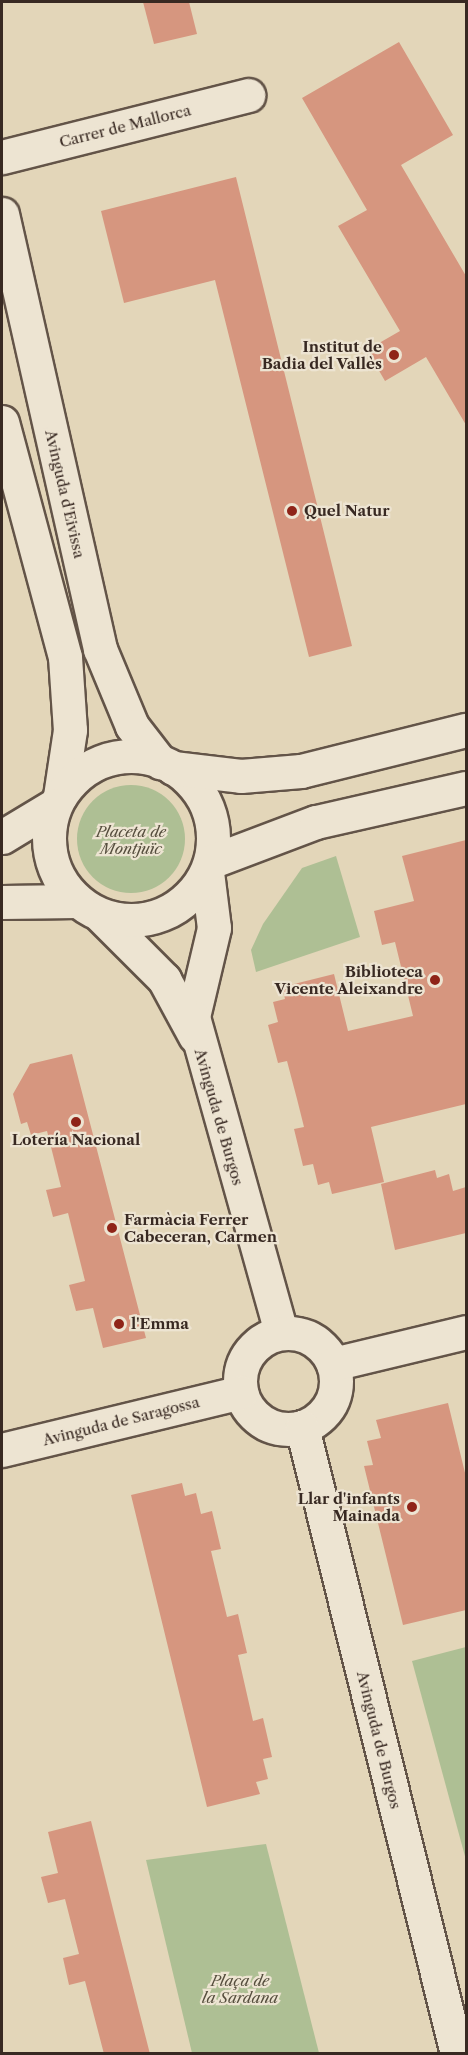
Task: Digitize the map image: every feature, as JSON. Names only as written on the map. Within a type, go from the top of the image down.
[{"type":"street","name":"Carrer de Mallorca","points":[[2,157],[248,95]]},
{"type":"street","name":"Avinguda d'Eivissa","points":[[2,214],[100,649],[132,726],[167,765]]},
{"type":"street","points":[[2,422],[65,657],[70,729],[51,857],[89,908]]},
{"type":"street","points":[[2,837],[58,801],[96,764],[128,756],[167,765],[241,776],[301,771],[466,730]]},
{"type":"street","points":[[2,902],[89,908],[142,920],[164,914],[182,903],[208,867],[213,844],[208,809],[167,765]]},
{"type":"street","points":[[208,867],[316,822],[466,788]]},
{"type":"street","name":"Avinguda de Burgos","points":[[208,867],[214,928],[193,1017],[197,1040],[281,1333]]},
{"type":"street","name":"Avinguda de Burgos","points":[[89,908],[164,979],[197,1040]]},
{"type":"street","points":[[333,1364],[466,1332]]},
{"type":"street","points":[[281,1333],[312,1339],[333,1364],[334,1395],[316,1420],[302,1427],[279,1427],[258,1418],[241,1392],[249,1354],[281,1333]]},
{"type":"street","name":"Avinguda de Saragossa","points":[[2,1450],[241,1392]]},
{"type":"street","name":"Avinguda de Burgos","points":[[302,1427],[457,2054]]},
{"type":"green space","name":"Placeta de Montjuïc","points":[[131,785],[152,789],[169,801],[181,818],[185,839],[181,860],[169,877],[152,889],[131,893],[110,889],[93,877],[81,860],[77,839],[81,818],[93,801],[110,789]]},
{"type":"green space","points":[[336,856],[360,937],[256,972],[251,950],[263,924],[302,868]]},
{"type":"green space","points":[[466,1647],[466,1860],[412,1661]]},
{"type":"green space","name":"Plaça de la Sardana","points":[[266,1844],[319,2053],[192,2053],[146,1860]]},
{"type":"building","points":[[143,2],[189,2],[197,34],[154,44]]},
{"type":"building","points":[[399,42],[453,135],[401,165],[466,276],[466,425],[426,357],[385,381],[367,350],[400,331],[338,226],[367,210],[302,98]]},
{"type":"building","points":[[236,177],[352,646],[309,657],[215,280],[124,303],[101,211]]},
{"type":"building","points":[[466,840],[466,1104],[371,1127],[384,1182],[332,1194],[329,1182],[318,1185],[313,1164],[303,1166],[294,1129],[304,1127],[287,1061],[278,1063],[268,1025],[278,1022],[273,1002],[285,999],[282,987],[334,974],[348,1031],[413,1016],[395,942],[382,945],[374,911],[414,901],[402,856]]},
{"type":"building","points":[[72,1054],[146,1338],[103,1348],[93,1308],[76,1311],[69,1285],[85,1281],[68,1213],[53,1217],[46,1190],[61,1187],[47,1131],[31,1135],[27,1122],[21,1124],[13,1094],[30,1064]]},
{"type":"building","points":[[435,1170],[437,1178],[449,1174],[453,1191],[466,1187],[466,1233],[395,1250],[381,1184]]},
{"type":"building","name":"Llar d'infants Mainada","points":[[448,1403],[466,1477],[466,1610],[403,1625],[364,1466],[373,1465],[367,1441],[381,1438],[376,1420]]},
{"type":"building","points":[[182,1483],[185,1496],[196,1493],[201,1514],[212,1511],[221,1549],[211,1551],[227,1617],[238,1614],[247,1653],[238,1655],[253,1721],[263,1718],[272,1757],[263,1759],[268,1779],[256,1782],[260,1794],[207,1807],[131,1495]]},
{"type":"building","points":[[91,1821],[150,2054],[104,2054],[85,1981],[69,1985],[63,1958],[79,1954],[65,1899],[48,1903],[41,1877],[58,1873],[48,1832]]},
{"type":"place","name":"Institut de Badia del Vallès","points":[[394,355]]},
{"type":"place","name":"Quel Natur","points":[[292,511]]},
{"type":"place","name":"Biblioteca Vicente Aleixandre","points":[[435,980]]},
{"type":"place","name":"Lotería Nacional","points":[[76,1122]]},
{"type":"place","name":"Farmàcia Ferrer Cabeceran, Carmen","points":[[112,1228]]},
{"type":"place","name":"l'Emma","points":[[119,1324]]},
{"type":"place","name":"Llar d'infants Mainada","points":[[412,1507]]}]
